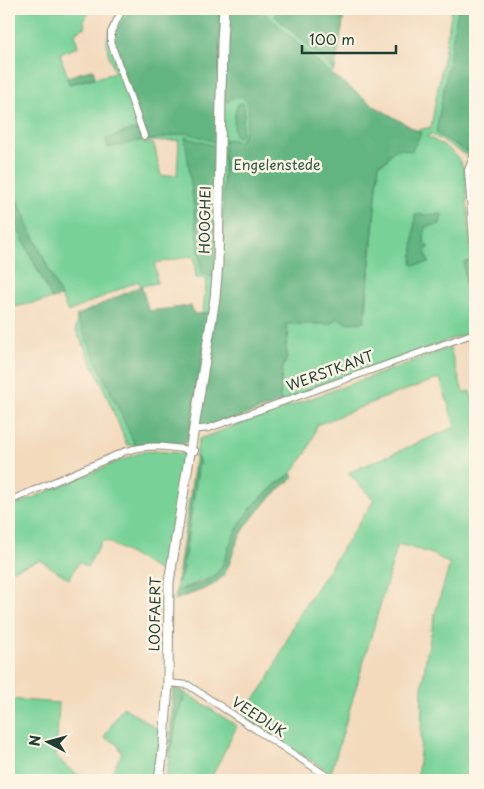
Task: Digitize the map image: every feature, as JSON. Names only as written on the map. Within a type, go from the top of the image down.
[{"type":"street","points":[[124,9],[111,32],[111,43],[144,136]]},
{"type":"street","name":"HOOGHEI","points":[[193,430],[215,298],[218,264],[224,9]]},
{"type":"street","points":[[475,154],[468,170],[475,269]]},
{"type":"street","name":"WERSTKANT","points":[[193,430],[209,428],[475,333]]},
{"type":"street","name":"LOOFAERT","points":[[159,780],[165,735],[168,683],[169,582],[192,450],[193,430]]},
{"type":"street","points":[[9,501],[126,451],[141,447],[167,446],[192,450]]},
{"type":"street","name":"VEEDIJK","points":[[168,683],[188,685],[333,780]]},
{"type":"green space","name":"Engelenstede","points":[[9,9],[88,9],[89,14],[84,19],[85,27],[75,34],[78,47],[60,54],[70,84],[115,73],[108,54],[107,41],[120,11],[213,14],[216,9],[246,9],[255,18],[266,13],[268,9],[344,9],[333,72],[322,77],[410,132],[431,127],[452,9],[475,9],[475,152],[470,157],[431,134],[427,136],[456,155],[465,174],[472,261],[464,262],[468,333],[281,402],[282,370],[287,357],[286,344],[289,334],[286,329],[277,403],[191,433],[137,446],[127,445],[102,384],[76,330],[77,317],[183,309],[192,316],[202,317],[207,279],[196,278],[194,256],[155,263],[157,283],[141,286],[138,281],[68,312],[9,182]],"holes":[[[179,140],[177,175],[161,176],[154,144],[145,144],[144,142]],[[376,154],[383,163],[379,164],[366,311]],[[415,215],[440,224],[425,227],[424,244],[429,248],[424,251]]]},
{"type":"green space","points":[[133,9],[217,9],[220,11],[218,143],[187,133],[148,139],[110,37]]},
{"type":"green space","points":[[227,9],[260,9],[331,74],[376,107],[421,133],[412,151],[396,150],[386,161],[379,164],[364,322],[346,323],[337,318],[330,324],[286,324],[288,340],[286,344],[287,357],[282,370],[281,402],[205,430],[200,427],[201,415],[220,286],[223,236],[224,139],[240,141],[246,128],[248,116],[247,101],[241,96],[225,101]]},
{"type":"green space","points":[[277,9],[345,9],[335,70],[275,16]]},
{"type":"green space","points":[[458,9],[475,9],[475,151],[469,153],[436,133]]},
{"type":"green space","points":[[93,69],[95,77],[69,84],[67,77]]},
{"type":"green space","points":[[238,104],[244,104],[245,108],[240,137],[235,136],[234,124]]},
{"type":"green space","points":[[131,130],[140,131],[143,140],[108,148],[106,139]]},
{"type":"green space","points":[[185,137],[218,147],[214,277],[202,274]]},
{"type":"green space","points":[[474,164],[475,171],[475,240],[471,177]]},
{"type":"green space","points":[[9,182],[61,297],[52,299],[9,211]]},
{"type":"green space","points":[[9,211],[52,299],[9,308]]},
{"type":"green space","points":[[442,214],[440,224],[425,227],[424,244],[429,247],[425,251],[429,263],[412,265],[415,215]]},
{"type":"green space","points":[[472,261],[475,326],[468,333],[464,262]]},
{"type":"green space","points":[[141,286],[149,311],[191,306],[194,314],[209,313],[188,441],[184,444],[135,445],[76,316]]},
{"type":"green space","points":[[450,348],[463,392],[470,391],[475,408],[475,780],[417,780],[421,743],[422,688],[426,658],[436,610],[450,564],[433,554],[398,544],[331,773],[241,716],[270,676],[297,618],[374,500],[348,473],[455,427],[440,378],[317,425],[306,453],[292,473],[276,484],[249,510],[233,538],[222,567],[213,577],[176,591],[182,573],[199,462],[196,455],[199,439]]},
{"type":"green space","points":[[156,451],[186,454],[167,575],[107,541],[102,541],[87,567],[79,562],[69,579],[40,560],[9,571],[9,508],[124,459],[143,452]]},
{"type":"green space","points":[[196,455],[199,462],[182,573],[177,584]]},
{"type":"green space","points":[[292,473],[294,477],[264,504],[245,527],[237,542],[229,566],[218,581],[198,592],[175,600],[176,591],[202,583],[215,575],[222,566],[233,537],[244,518],[266,493]]},
{"type":"green space","points":[[173,684],[186,693],[177,719],[169,759]]},
{"type":"green space","points":[[186,693],[237,726],[210,780],[165,780],[177,719]]},
{"type":"green space","points":[[9,699],[59,703],[56,755],[71,770],[89,780],[9,780]]},
{"type":"green space","points":[[123,707],[158,729],[161,734],[156,780],[108,780],[122,753],[117,744],[104,737]]}]
